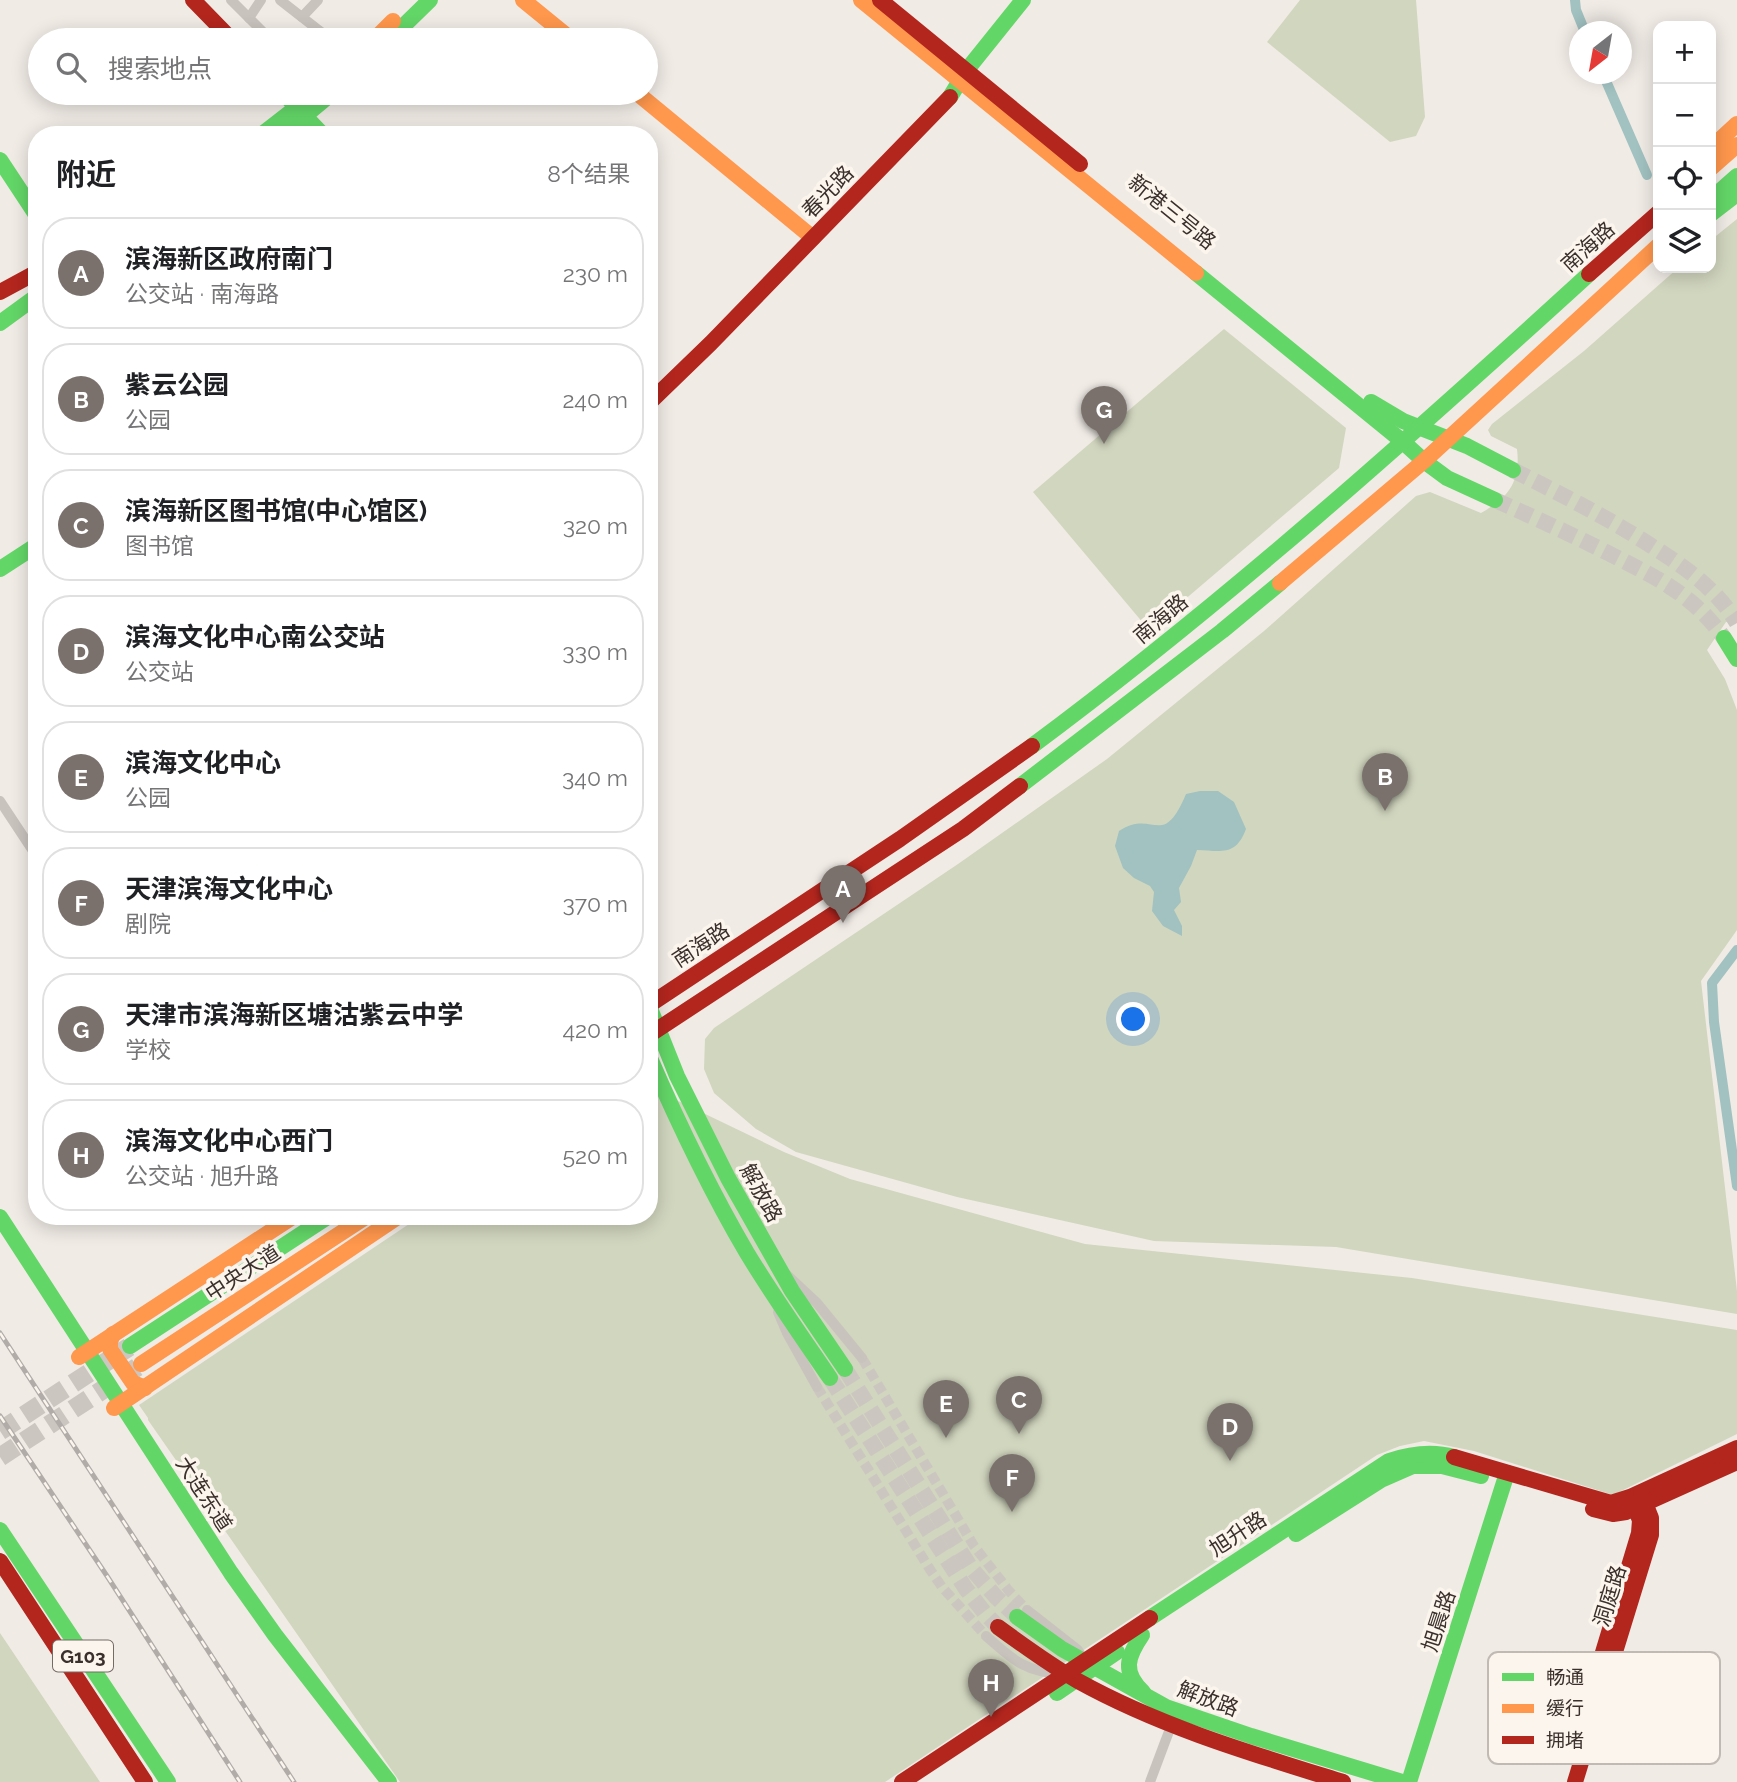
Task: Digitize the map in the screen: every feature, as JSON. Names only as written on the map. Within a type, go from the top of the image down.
[{"type":"main road","points":[[181,0],[208,28]]},
{"type":"main road","points":[[193,0],[220,28]]},
{"type":"main road","points":[[386,28],[415,0]]},
{"type":"main road","points":[[401,28],[430,0]]},
{"type":"main road","points":[[523,0],[557,28]]},
{"type":"main road","name":"新港三号路","points":[[861,0],[960,73],[1385,413],[1418,429],[1471,448],[1513,470]]},
{"type":"main road","name":"新港三号路","points":[[880,0],[960,73],[1424,461],[1447,478],[1495,500]]},
{"type":"main road","name":"春光路","points":[[658,382],[706,340],[953,93],[960,73],[1014,0]]},
{"type":"main road","name":"春光路","points":[[960,73],[1023,0]]},
{"type":"main road","points":[[289,105],[312,126]]},
{"type":"main road","points":[[276,126],[306,105]]},
{"type":"main road","points":[[652,105],[810,235]]},
{"type":"main road","points":[[288,126],[297,113]]},
{"type":"main road","points":[[297,113],[305,126]]},
{"type":"main road","points":[[1712,147],[1737,124]]},
{"type":"main road","points":[[0,145],[28,187]]},
{"type":"main road","points":[[1716,163],[1737,145]]},
{"type":"main road","points":[[0,160],[28,202]]},
{"type":"main road","points":[[1716,195],[1737,176]]},
{"type":"main road","points":[[1716,210],[1737,194]]},
{"type":"main road","points":[[1635,233],[1653,210]]},
{"type":"main road","name":"南海路","points":[[658,999],[944,809],[1061,725],[1141,663],[1418,429],[1653,217]]},
{"type":"main road","name":"春光路","points":[[658,394],[711,344],[810,235]]},
{"type":"main road","points":[[658,1028],[963,829],[1222,631],[1424,461],[1653,252]]},
{"type":"main road","points":[[0,294],[28,277]]},
{"type":"main road","points":[[0,320],[28,302]]},
{"type":"main road","points":[[0,569],[28,551]]},
{"type":"main road","points":[[0,581],[28,563]]},
{"type":"main road","points":[[1724,638],[1737,659]]},
{"type":"main road","name":"解放路","points":[[658,1039],[728,1178],[803,1308],[845,1368]]},
{"type":"main road","name":"解放路","points":[[658,1075],[699,1163],[824,1383]]},
{"type":"main road","name":"大连东道","points":[[0,1217],[83,1354]]},
{"type":"main road","points":[[83,1354],[275,1225]]},
{"type":"main road","name":"中央大道","points":[[130,1346],[315,1225]]},
{"type":"main road","name":"中央大道","points":[[141,1364],[353,1225]]},
{"type":"main road","points":[[117,1406],[386,1225]]},
{"type":"main road","name":"大连东道","points":[[0,1234],[83,1354],[250,1615],[376,1782]]},
{"type":"main road","points":[[113,1334],[110,1349],[133,1383],[145,1388]]},
{"type":"main road","name":"大连东道","points":[[117,1406],[281,1643],[389,1782]]},
{"type":"main road","points":[[1638,1500],[1737,1448]]},
{"type":"main road","name":"旭升路","points":[[920,1782],[1389,1461],[1418,1454],[1443,1454],[1506,1478]]},
{"type":"main road","points":[[1638,1500],[1737,1462]]},
{"type":"main road","name":"旭升路","points":[[1089,1664],[1142,1635],[1359,1494],[1412,1466],[1442,1465],[1607,1503],[1638,1500]]},
{"type":"main road","name":"旭晨路","points":[[1409,1782],[1506,1478]]},
{"type":"main road","points":[[1603,1652],[1637,1541],[1640,1527],[1638,1500]]},
{"type":"main road","name":"洞庭路","points":[[1615,1652],[1651,1535],[1651,1518],[1638,1500]]},
{"type":"main road","name":"G103","points":[[0,1530],[168,1782]]},
{"type":"main road","name":"G103","points":[[0,1561],[145,1782]]},
{"type":"main road","name":"解放路","points":[[1022,1614],[1045,1638],[1166,1707],[1402,1782]]},
{"type":"main road","name":"解放路","points":[[992,1631],[1130,1709],[1236,1750],[1343,1782]]},
{"type":"main road","points":[[1142,1635],[1131,1653],[1129,1671],[1136,1686],[1150,1698]]},
{"type":"main road","name":"旭升路","points":[[902,1782],[1071,1677]]},
{"type":"main road","points":[[1564,1782],[1569,1764]]},
{"type":"main road","name":"洞庭路","points":[[1575,1782],[1581,1764]]},
{"type":"street","points":[[231,0],[259,28]]},
{"type":"street","points":[[249,18],[261,0]]},
{"type":"street","points":[[280,0],[316,28]]},
{"type":"street","points":[[302,17],[318,0]]},
{"type":"street","points":[[0,801],[28,843]]},
{"type":"street","points":[[779,1267],[817,1303],[862,1358]]},
{"type":"street","points":[[1150,1782],[1171,1726]]},
{"type":"green space","points":[[1300,0],[1416,0],[1425,117],[1416,136],[1390,142],[1267,42]]},
{"type":"green space","points":[[1737,219],[1737,623],[1726,622],[1707,650],[1725,679],[1737,710],[1737,930],[1701,981],[1737,1291],[1737,1314],[1336,1247],[1154,1241],[957,1197],[796,1152],[756,1129],[714,1093],[704,1069],[705,1039],[714,1028],[958,864],[1107,759],[1264,631],[1416,496],[1430,492],[1481,513],[1499,501],[1511,488],[1514,480],[1518,461],[1517,449],[1491,436],[1488,430],[1492,424],[1584,351],[1672,273],[1716,273],[1716,236]]},
{"type":"green space","points":[[1224,329],[1346,428],[1339,468],[1149,630],[1033,492]]},
{"type":"green space","points":[[658,1091],[784,1152],[850,1179],[1085,1244],[1412,1278],[1737,1330],[1737,1434],[1613,1495],[1474,1451],[1424,1441],[1377,1455],[885,1782],[400,1782],[139,1405],[408,1225],[658,1225]]},
{"type":"green space","points":[[0,1633],[100,1782],[0,1782]]},
{"type":"water","points":[[1218,791],[1234,802],[1246,829],[1233,848],[1221,851],[1197,850],[1179,888],[1181,902],[1174,910],[1182,926],[1182,936],[1163,926],[1152,911],[1154,892],[1150,886],[1134,878],[1123,868],[1115,846],[1119,831],[1131,825],[1163,825],[1178,811],[1186,794]]},
{"type":"waterway","points":[[1575,0],[1580,21]]},
{"type":"waterway","points":[[1607,84],[1647,175]]},
{"type":"waterway","points":[[1737,950],[1712,983],[1714,1022],[1737,1186]]},
{"type":"tunnel","points":[[1513,470],[1633,534],[1674,561],[1709,589],[1737,623]]},
{"type":"tunnel","points":[[1495,500],[1580,539],[1672,588],[1699,610],[1724,638]]},
{"type":"tunnel","points":[[0,1431],[129,1347]]},
{"type":"tunnel","points":[[862,1358],[974,1546],[1027,1610]]},
{"type":"tunnel","points":[[0,1457],[139,1366]]},
{"type":"tunnel","points":[[845,1369],[971,1568],[1017,1617]]},
{"type":"tunnel","points":[[830,1378],[966,1589],[998,1627]]},
{"type":"tunnel","points":[[817,1387],[931,1571],[986,1636]]},
{"type":"railway","points":[[0,1333],[294,1782]]},
{"type":"railway","points":[[0,1416],[240,1782]]},
{"type":"traffic: fast","points":[[401,28],[430,0]]},
{"type":"traffic: fast","points":[[950,97],[966,71],[1023,0]]},
{"type":"traffic: fast","points":[[294,105],[314,126]]},
{"type":"traffic: fast","points":[[273,126],[300,105]]},
{"type":"traffic: fast","points":[[293,126],[318,105]]},
{"type":"traffic: fast","points":[[0,160],[28,202]]},
{"type":"traffic: fast","points":[[1716,195],[1737,176]]},
{"type":"traffic: fast","points":[[1716,210],[1737,194]]},
{"type":"traffic: fast","points":[[1196,273],[1424,461],[1447,478],[1495,500]]},
{"type":"traffic: fast","points":[[1032,746],[1176,634],[1316,517],[1589,274]]},
{"type":"traffic: fast","points":[[0,323],[28,303]]},
{"type":"traffic: fast","points":[[1371,402],[1403,421],[1467,446],[1513,470]]},
{"type":"traffic: fast","points":[[0,569],[28,551]]},
{"type":"traffic: fast","points":[[1020,786],[1222,631],[1280,583]]},
{"type":"traffic: fast","points":[[1724,638],[1737,659]]},
{"type":"traffic: fast","points":[[658,1028],[677,1076],[728,1178],[792,1291],[845,1369]]},
{"type":"traffic: fast","points":[[658,1076],[733,1229],[830,1378]]},
{"type":"traffic: fast","points":[[0,1217],[231,1573],[275,1635],[389,1782]]},
{"type":"traffic: fast","points":[[130,1346],[315,1225]]},
{"type":"traffic: fast","points":[[1150,1618],[1389,1461],[1422,1454],[1454,1457]]},
{"type":"traffic: fast","points":[[1296,1534],[1381,1480],[1413,1466],[1442,1466],[1481,1476]]},
{"type":"traffic: fast","points":[[1409,1782],[1507,1473]]},
{"type":"traffic: fast","points":[[0,1530],[168,1782]]},
{"type":"traffic: fast","points":[[1017,1617],[1062,1649],[1166,1707],[1402,1782]]},
{"type":"traffic: fast","points":[[1142,1635],[1129,1664],[1132,1678],[1143,1692]]},
{"type":"traffic: fast","points":[[1057,1693],[1117,1652]]},
{"type":"traffic: slow","points":[[523,0],[557,28]]},
{"type":"traffic: slow","points":[[861,0],[1196,273]]},
{"type":"traffic: slow","points":[[386,28],[393,21]]},
{"type":"traffic: slow","points":[[652,105],[813,238]]},
{"type":"traffic: slow","points":[[1712,147],[1737,124]]},
{"type":"traffic: slow","points":[[1716,164],[1737,145]]},
{"type":"traffic: slow","points":[[1280,583],[1424,461],[1653,251]]},
{"type":"traffic: slow","points":[[79,1357],[280,1225]]},
{"type":"traffic: slow","points":[[141,1364],[353,1225]]},
{"type":"traffic: slow","points":[[114,1408],[386,1225]]},
{"type":"traffic: slow","points":[[113,1334],[110,1349],[133,1383],[145,1388]]},
{"type":"traffic: jam","points":[[193,0],[220,28]]},
{"type":"traffic: jam","points":[[880,0],[1080,164]]},
{"type":"traffic: jam","points":[[658,394],[950,97]]},
{"type":"traffic: jam","points":[[1589,274],[1653,217]]},
{"type":"traffic: jam","points":[[0,292],[28,277]]},
{"type":"traffic: jam","points":[[658,999],[900,839],[1032,746]]},
{"type":"traffic: jam","points":[[658,1029],[963,829],[1020,786]]},
{"type":"traffic: jam","points":[[1454,1457],[1611,1503],[1630,1497],[1737,1448]]},
{"type":"traffic: jam","points":[[1593,1509],[1613,1514],[1626,1512],[1737,1462]]},
{"type":"traffic: jam","points":[[1615,1652],[1651,1535],[1651,1518],[1641,1493]]},
{"type":"traffic: jam","points":[[1603,1652],[1639,1533],[1640,1520],[1631,1499]]},
{"type":"traffic: jam","points":[[0,1561],[145,1782]]},
{"type":"traffic: jam","points":[[902,1782],[1150,1618]]},
{"type":"traffic: jam","points":[[998,1627],[1068,1675],[1142,1712],[1208,1738],[1343,1782]]},
{"type":"traffic: jam","points":[[1575,1782],[1581,1764]]},
{"type":"place","name":"天津市滨海新区塘沽紫云中学","points":[[1104,444]]},
{"type":"place","name":"紫云公园","points":[[1385,811]]},
{"type":"place","name":"滨海新区政府南门","points":[[843,923]]},
{"type":"place","name":"滨海新区图书馆(中心馆区)","points":[[1019,1434]]},
{"type":"place","name":"滨海文化中心","points":[[946,1438]]},
{"type":"place","name":"滨海文化中心南公交站","points":[[1230,1461]]},
{"type":"place","name":"天津滨海文化中心","points":[[1012,1512]]},
{"type":"place","name":"滨海文化中心西门","points":[[991,1717]]}]
